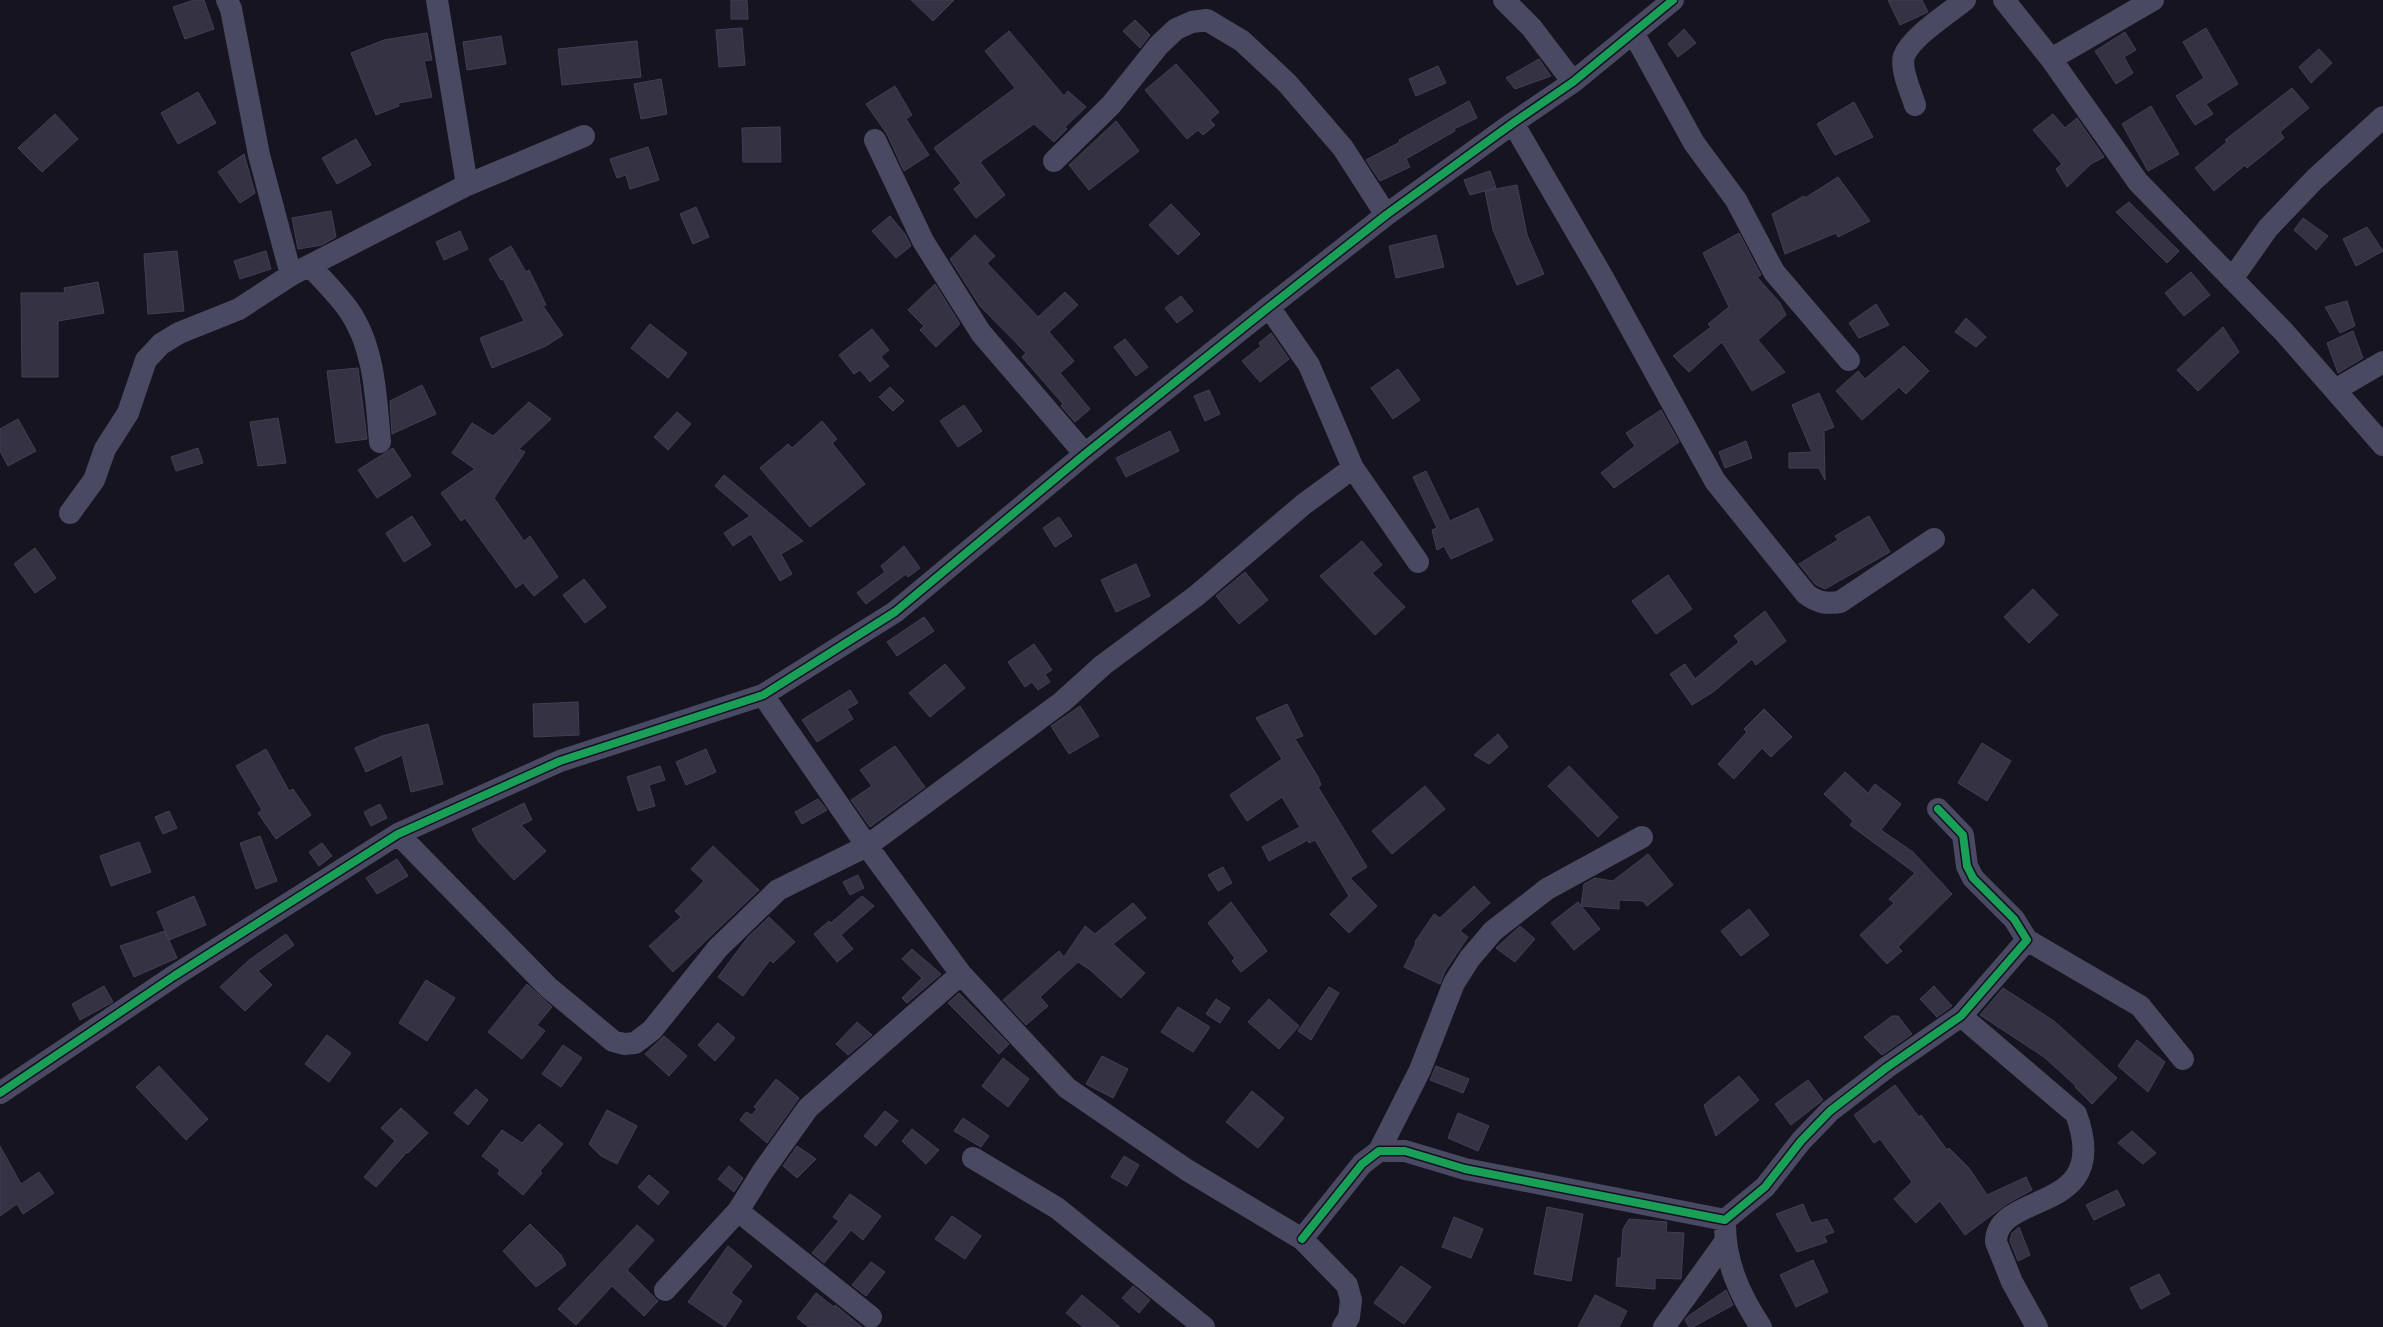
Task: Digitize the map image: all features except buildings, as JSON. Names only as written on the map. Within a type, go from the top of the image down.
[{"type":"street","points":[[226,0],[231,9],[259,155],[301,271],[349,310],[366,343],[375,388],[380,442]]},
{"type":"street","points":[[437,0],[467,185]]},
{"type":"street","points":[[1504,0],[1531,28],[1573,82]]},
{"type":"street","points":[[0,1093],[174,976],[398,834],[560,761],[763,695],[895,612],[1085,454],[1269,307],[1386,215],[1573,82],[1634,34],[1673,0]]},
{"type":"street","points":[[1915,105],[1905,70],[1904,56],[1914,42],[1965,0]]},
{"type":"street","points":[[2004,0],[2051,59],[2138,182],[2284,332],[2383,445]]},
{"type":"street","points":[[2051,59],[2153,0]]},
{"type":"street","points":[[1054,161],[1111,105],[1160,45],[1176,30],[1192,22],[1207,20],[1242,41],[1287,83],[1343,148],[1386,215]]},
{"type":"street","points":[[1634,34],[1694,142],[1736,200],[1774,272],[1849,360]]},
{"type":"street","points":[[2232,278],[2268,228],[2315,179],[2383,117]]},
{"type":"street","points":[[1513,123],[1546,184],[1602,276],[1715,481],[1806,594],[1815,601],[1826,604],[1840,602],[1934,540]]},
{"type":"street","points":[[70,513],[94,480],[105,448],[128,413],[146,360],[161,344],[179,333],[240,309],[301,271],[467,185],[584,136]]},
{"type":"street","points":[[875,140],[924,241],[981,333],[1085,454]]},
{"type":"street","points":[[1269,307],[1309,365],[1353,468],[1418,562]]},
{"type":"street","points":[[2335,390],[2383,362]]},
{"type":"street","points":[[398,834],[548,987],[613,1041],[624,1044],[635,1043],[652,1030],[718,948],[778,890],[867,846],[1062,702],[1103,665],[1196,596],[1304,504],[1353,468]]},
{"type":"street","points":[[763,695],[867,846],[961,974],[1067,1088],[1187,1170],[1302,1239],[1347,1285],[1351,1300],[1349,1317],[1343,1327]]},
{"type":"street","points":[[1938,809],[1964,835],[1967,866],[1973,878],[2014,919],[2027,940],[2140,1006],[2183,1059]]},
{"type":"street","points":[[1302,1239],[1362,1164],[1379,1151],[1420,1070],[1454,983],[1481,944],[1493,931],[1547,889],[1642,837]]},
{"type":"street","points":[[1725,1220],[1765,1187],[1801,1141],[1830,1111],[1886,1068],[1961,1016],[2027,940]]},
{"type":"street","points":[[665,1290],[738,1211],[763,1171],[808,1108],[961,974]]},
{"type":"street","points":[[1961,1016],[2076,1114],[2084,1134],[2083,1159],[2079,1172],[2071,1185],[2012,1215],[1999,1227],[1996,1235],[1996,1242],[2012,1282],[2037,1327]]},
{"type":"street","points":[[1379,1151],[1405,1151],[1465,1169],[1725,1220]]},
{"type":"street","points":[[973,1158],[1057,1208],[1204,1327]]},
{"type":"street","points":[[738,1211],[871,1317]]},
{"type":"street","points":[[1725,1220],[1725,1242],[1737,1286],[1761,1327]]},
{"type":"street","points":[[1664,1327],[1725,1242]]},
{"type":"cycle path","points":[[0,1093],[174,976],[398,834],[560,761],[763,695],[895,612],[1085,454],[1269,307],[1386,215],[1573,82],[1673,0]]},
{"type":"cycle path","points":[[1302,1239],[1362,1164],[1379,1151],[1405,1151],[1465,1169],[1725,1220],[1765,1187],[1801,1141],[1830,1111],[1886,1068],[1961,1016],[2027,940],[2014,919],[1973,878],[1967,866],[1963,835],[1938,809]]}]
